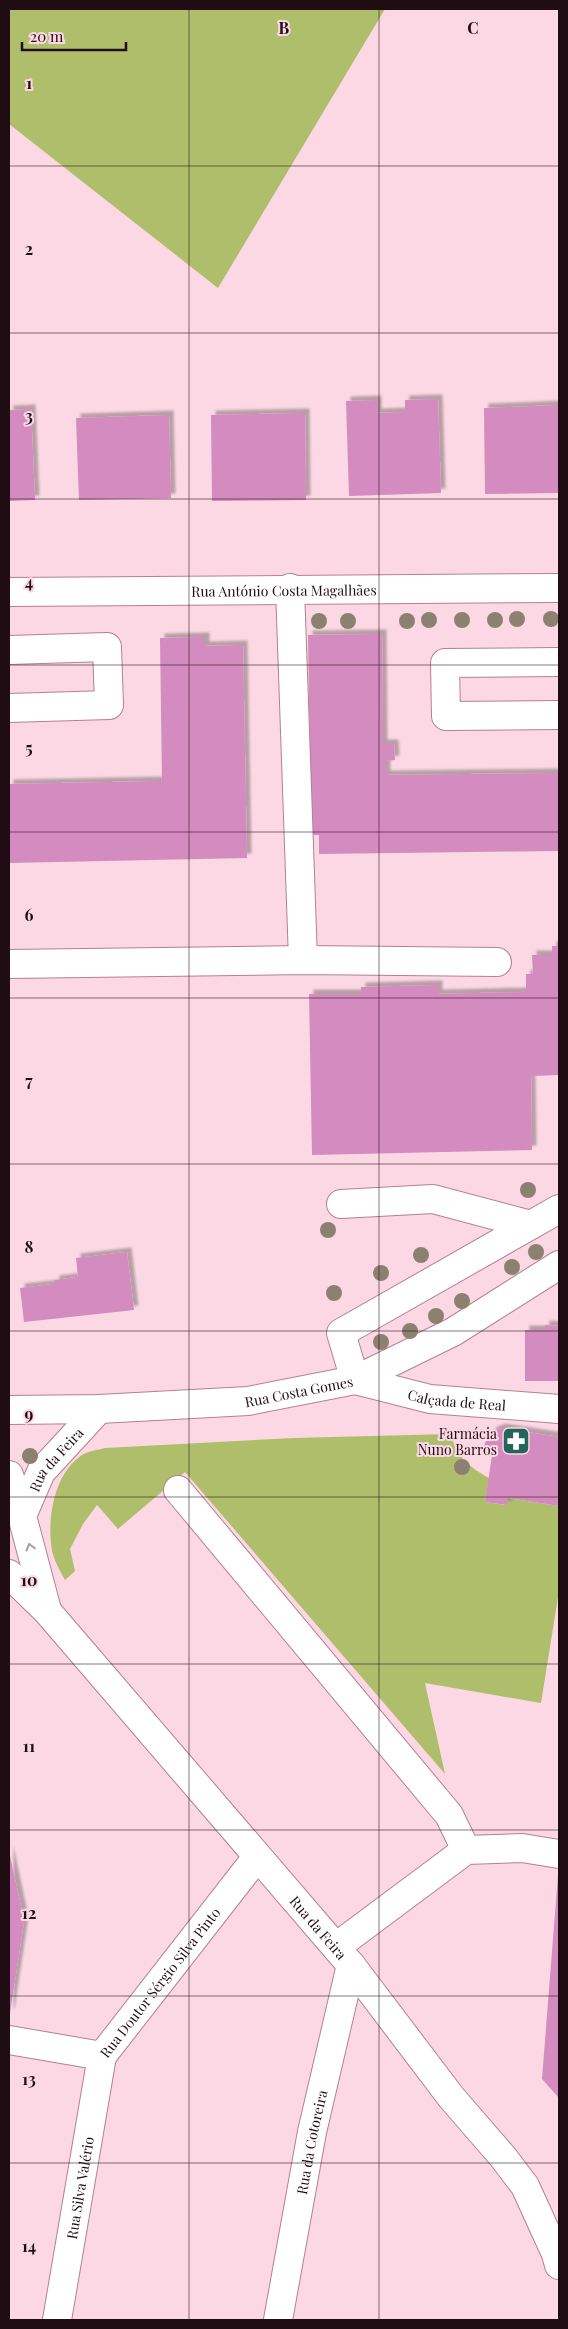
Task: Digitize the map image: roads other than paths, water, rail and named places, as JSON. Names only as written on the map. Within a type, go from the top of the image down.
[{"type":"street","name":"Rua António Costa Magalhães","points":[[9,592],[290,588],[559,588]]},
{"type":"street","points":[[290,588],[303,960]]},
{"type":"street","points":[[9,650],[107,647],[109,705],[9,708]]},
{"type":"street","points":[[559,662],[445,663],[446,716],[559,715]]},
{"type":"street","points":[[9,964],[303,960],[497,962]]},
{"type":"street","points":[[341,1204],[433,1199],[531,1225]]},
{"type":"street","points":[[355,1380],[341,1333],[559,1209]]},
{"type":"street","name":"Rua Costa Gomes","points":[[9,1410],[99,1409],[248,1401],[355,1380],[453,1332],[559,1265]]},
{"type":"street","name":"Calçada de Real","points":[[355,1380],[430,1399],[559,1409]]},
{"type":"street","name":"Rua da Feira","points":[[22,1516],[41,1472],[99,1409]]},
{"type":"street","name":"Rua da Feira","points":[[9,1475],[47,1611]]},
{"type":"street","points":[[178,1490],[450,1815],[466,1850]]},
{"type":"street","name":"Rua da Feira","points":[[9,1574],[47,1611],[343,1956],[451,2097],[524,2186],[556,2254],[559,2265]]},
{"type":"street","points":[[343,1956],[466,1850],[522,1848],[559,1854]]},
{"type":"street","name":"Rua Doutor Sérgio Silva Pinto","points":[[9,2040],[102,2056],[256,1856]]},
{"type":"street","name":"Rua da Cotoreira","points":[[278,2320],[343,1956]]},
{"type":"street","name":"Rua Silva Valério","points":[[57,2320],[102,2056]]},
{"type":"place","name":"Farmácia Nuno Barros","points":[[516,1441]]}]
